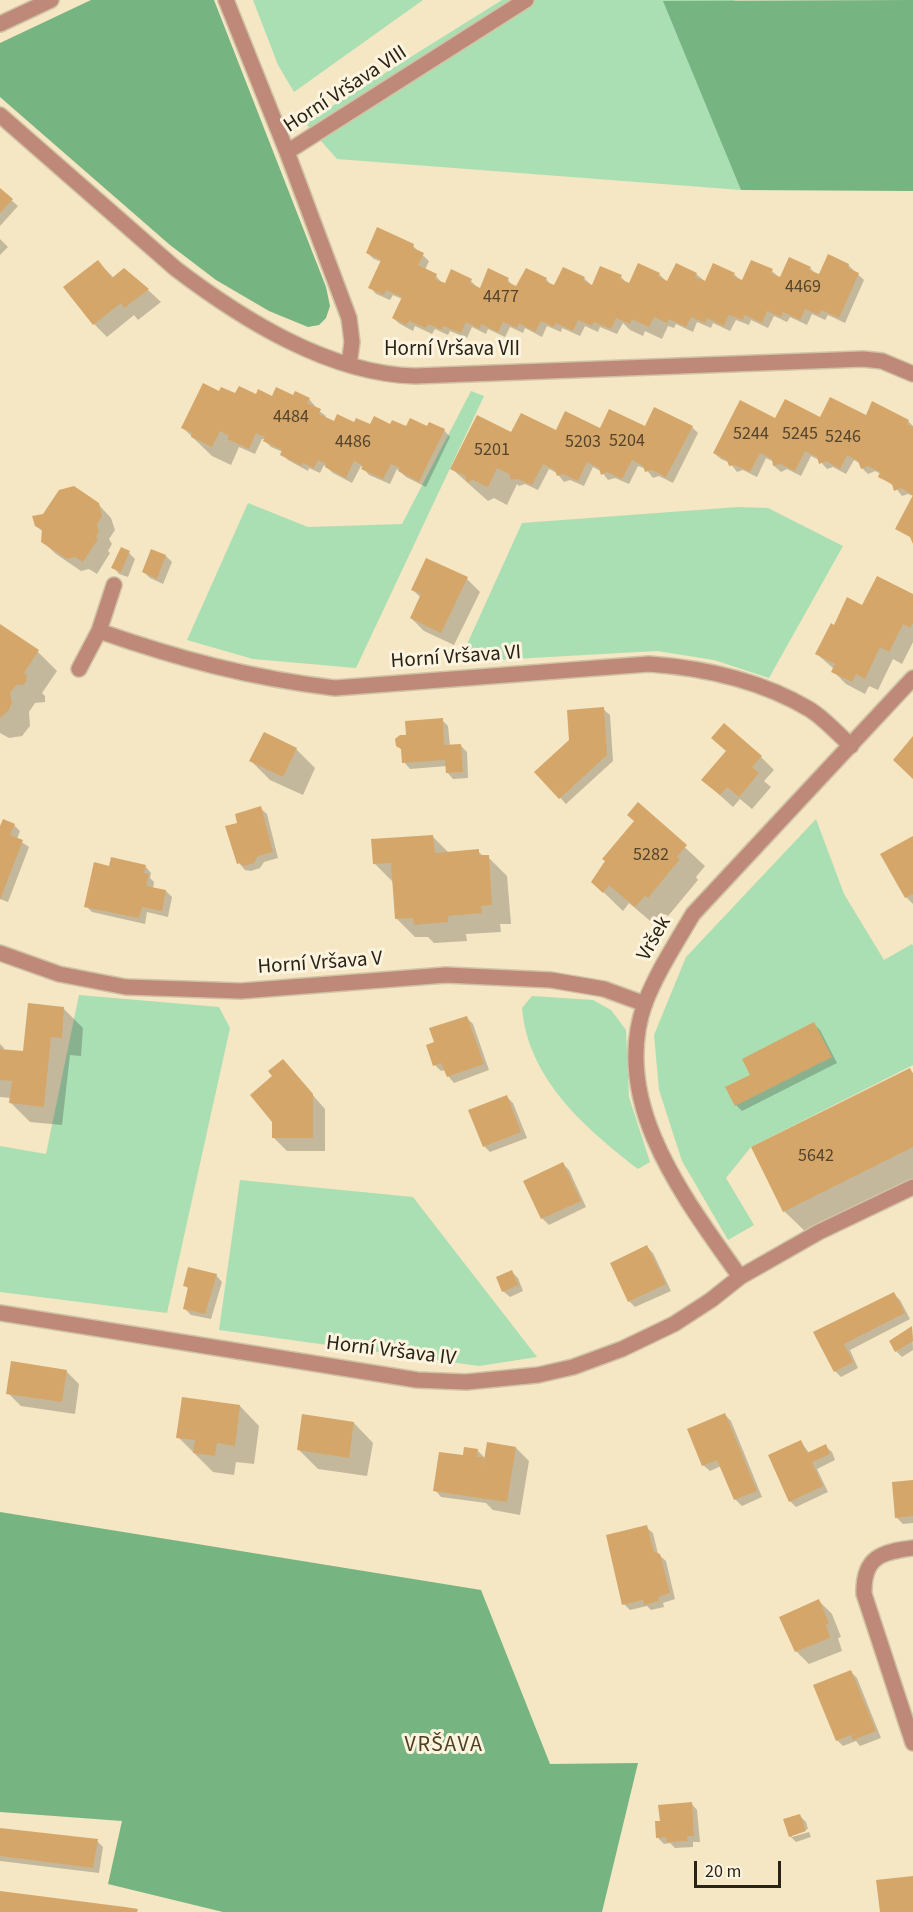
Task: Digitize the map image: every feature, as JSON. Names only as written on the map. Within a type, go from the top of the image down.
[{"type":"street","points":[[0,24],[51,0]]},
{"type":"street","points":[[226,0],[287,152]]},
{"type":"street","name":"Horní Vršava VIII","points":[[349,365],[352,342],[349,318],[287,152],[526,0]]},
{"type":"street","name":"Horní Vršava VII","points":[[0,115],[176,269],[201,288],[251,321],[349,365],[379,373],[415,376],[854,359],[882,362],[913,374]]},
{"type":"street","points":[[79,669],[99,631],[114,585]]},
{"type":"street","name":"Horní Vršava VI","points":[[99,631],[169,655],[234,672],[335,688],[649,664],[681,666],[714,672],[770,689],[811,710],[851,746]]},
{"type":"street","name":"Vršek","points":[[740,1277],[700,1222],[676,1183],[643,1109],[636,1068],[638,1037],[645,1004],[668,956],[693,914],[913,678]]},
{"type":"street","name":"Horní Vršava V","points":[[0,952],[59,974],[126,987],[241,991],[446,975],[551,980],[604,989],[645,1004]]},
{"type":"street","name":"Horní Vršava IV","points":[[0,1313],[417,1380],[466,1382],[538,1375],[573,1367],[622,1349],[674,1324],[711,1300],[740,1277],[819,1232],[913,1187]]},
{"type":"street","points":[[913,1548],[886,1551],[876,1557],[863,1579],[864,1593],[913,1743]]},
{"type":"green space","points":[[91,0],[214,0],[326,287],[330,306],[326,318],[319,325],[308,327],[269,311],[216,280],[170,245],[0,97],[0,43]]},
{"type":"green space","points":[[253,0],[423,0],[294,92],[278,65]]},
{"type":"green space","points":[[502,0],[735,0],[705,83],[741,190],[337,159],[305,123]]},
{"type":"green space","points":[[913,0],[913,191],[741,190],[663,1]]},
{"type":"green space","points":[[471,391],[484,396],[356,668],[253,659],[187,640],[248,503],[308,527],[402,524]]},
{"type":"green space","points":[[738,507],[768,508],[843,546],[769,678],[714,660],[657,651],[459,662],[522,523]]},
{"type":"green space","points":[[816,819],[844,894],[884,960],[912,944],[913,946],[913,1065],[751,1147],[726,1178],[754,1225],[728,1240],[682,1161],[659,1090],[654,1035],[686,957]]},
{"type":"green space","points":[[79,995],[219,1007],[230,1028],[167,1313],[0,1292],[0,1146],[46,1154]]},
{"type":"green space","points":[[532,996],[593,1000],[611,1010],[626,1030],[629,1097],[650,1162],[638,1169],[598,1137],[562,1100],[547,1079],[535,1057],[527,1034],[522,1008]]},
{"type":"green space","points":[[240,1180],[413,1197],[537,1357],[479,1366],[219,1330]]},
{"type":"green space","points":[[0,1512],[481,1590],[550,1764],[638,1763],[602,1912],[223,1912],[108,1884],[122,1821],[0,1812]]},
{"type":"building","points":[[0,188],[13,199],[0,213]]},
{"type":"building","points":[[377,227],[414,244],[413,248],[424,253],[418,265],[437,274],[435,279],[445,283],[451,269],[472,279],[470,283],[480,288],[488,268],[509,278],[507,282],[516,286],[526,268],[547,278],[545,281],[554,285],[563,267],[585,277],[583,280],[592,285],[600,266],[622,275],[620,279],[629,283],[638,263],[660,273],[658,276],[667,281],[676,263],[697,273],[695,277],[705,281],[713,263],[735,273],[733,276],[742,280],[751,260],[773,269],[771,273],[780,277],[789,257],[811,267],[809,270],[819,274],[828,254],[849,264],[848,268],[859,273],[839,318],[821,310],[819,315],[805,309],[800,320],[783,312],[781,317],[767,311],[762,323],[745,315],[743,320],[729,315],[724,326],[707,318],[705,323],[691,317],[686,327],[669,319],[667,323],[654,317],[649,327],[632,319],[630,324],[616,318],[611,329],[594,322],[592,326],[578,320],[573,331],[556,323],[554,327],[541,321],[535,332],[519,323],[517,328],[503,322],[498,332],[481,324],[480,329],[466,322],[461,333],[443,326],[442,330],[428,324],[426,328],[409,321],[406,325],[392,318],[402,297],[386,290],[384,295],[368,288],[381,260],[366,253]]},
{"type":"building","points":[[98,260],[112,278],[124,268],[149,289],[124,308],[121,303],[93,325],[63,287]]},
{"type":"building","points":[[203,383],[219,391],[221,387],[235,393],[239,386],[256,394],[258,389],[272,396],[276,387],[293,395],[295,391],[310,398],[307,403],[321,409],[319,414],[334,421],[337,414],[354,422],[356,418],[370,424],[374,416],[390,424],[392,420],[406,426],[410,418],[427,426],[429,422],[445,429],[419,482],[398,471],[400,468],[391,464],[383,479],[361,469],[363,466],[354,461],[346,478],[325,467],[326,464],[318,460],[314,468],[303,463],[302,466],[280,455],[282,450],[263,441],[265,437],[256,433],[249,449],[227,439],[229,436],[220,431],[212,447],[191,437],[192,433],[181,428]]},
{"type":"building","points":[[830,397],[866,415],[872,401],[909,420],[907,424],[913,427],[913,495],[901,488],[894,491],[892,484],[878,477],[880,472],[868,466],[861,469],[858,461],[847,455],[840,469],[826,461],[819,464],[817,457],[805,451],[795,471],[780,464],[773,466],[772,459],[760,453],[750,472],[735,465],[729,466],[727,460],[713,453],[740,400],[775,418],[785,399],[820,417]]},
{"type":"building","points":[[654,407],[693,426],[666,477],[652,470],[645,472],[643,466],[632,460],[622,479],[607,472],[601,475],[599,468],[587,462],[578,481],[563,474],[557,476],[555,470],[543,464],[532,485],[518,479],[511,480],[509,474],[497,468],[488,487],[473,480],[467,482],[465,476],[450,469],[477,415],[511,432],[521,413],[556,430],[565,411],[600,428],[609,409],[645,426]]},
{"type":"building","points":[[74,486],[99,503],[102,516],[97,525],[99,531],[96,537],[98,539],[83,562],[75,557],[67,559],[41,542],[42,530],[35,526],[32,516],[43,514],[59,490]]},
{"type":"building","points":[[913,495],[913,544],[910,537],[895,529]]},
{"type":"building","points":[[121,547],[130,551],[121,572],[111,568]]},
{"type":"building","points":[[151,549],[166,555],[157,579],[142,572]]},
{"type":"building","points":[[426,558],[468,577],[441,633],[410,618],[421,594],[411,590]]},
{"type":"building","points":[[877,576],[913,594],[913,623],[910,628],[903,624],[889,652],[880,647],[865,679],[856,674],[852,682],[831,672],[835,664],[815,654],[831,623],[834,625],[847,597],[862,605]]},
{"type":"building","points":[[0,624],[39,650],[24,673],[27,675],[26,682],[23,685],[16,685],[10,693],[12,702],[9,710],[0,718]]},
{"type":"building","points":[[604,707],[607,755],[559,799],[534,772],[569,740],[567,710]]},
{"type":"building","points":[[443,718],[444,745],[461,744],[463,772],[446,773],[445,760],[402,763],[401,749],[396,746],[395,739],[400,735],[406,735],[405,721]]},
{"type":"building","points":[[724,723],[762,756],[752,767],[759,773],[739,797],[727,787],[720,795],[701,780],[726,751],[711,738]]},
{"type":"building","points":[[264,732],[297,748],[283,777],[249,761]]},
{"type":"building","points":[[913,736],[913,779],[893,760]]},
{"type":"building","points":[[638,802],[687,845],[677,857],[680,859],[648,898],[645,896],[635,907],[609,885],[603,893],[591,882],[605,861],[602,859],[634,821],[627,815]]},
{"type":"building","points":[[261,806],[273,852],[258,856],[254,863],[244,866],[237,864],[225,826],[237,823],[235,814]]},
{"type":"building","points":[[3,819],[15,824],[10,835],[23,840],[0,900],[0,826]]},
{"type":"building","points":[[433,835],[435,853],[479,849],[479,855],[489,855],[492,905],[481,906],[482,913],[448,916],[448,922],[414,925],[413,918],[395,919],[391,863],[373,864],[371,839]]},
{"type":"building","points":[[913,836],[913,894],[905,898],[880,854]]},
{"type":"building","points":[[111,857],[146,865],[144,873],[149,874],[146,886],[166,890],[162,911],[142,907],[139,918],[84,907],[94,862],[109,866]]},
{"type":"building","points":[[28,1003],[64,1007],[62,1038],[51,1037],[44,1107],[9,1103],[12,1081],[0,1080],[0,1049],[23,1051]]},
{"type":"building","points":[[467,1016],[484,1064],[447,1077],[441,1063],[433,1066],[426,1045],[434,1042],[429,1028]]},
{"type":"building","points":[[814,1022],[832,1057],[735,1106],[725,1087],[750,1075],[742,1059]]},
{"type":"building","points":[[283,1059],[313,1094],[313,1138],[272,1138],[272,1122],[250,1095],[272,1076],[268,1071]]},
{"type":"building","points":[[910,1068],[913,1074],[913,1147],[783,1212],[751,1147]]},
{"type":"building","points":[[507,1095],[521,1132],[483,1147],[468,1110]]},
{"type":"building","points":[[563,1162],[581,1201],[541,1219],[523,1181]]},
{"type":"building","points":[[647,1245],[666,1284],[628,1302],[610,1263]]},
{"type":"building","points":[[188,1267],[217,1274],[205,1314],[183,1309],[188,1287],[183,1286]]},
{"type":"building","points":[[512,1270],[518,1285],[502,1292],[496,1277]]},
{"type":"building","points":[[894,1292],[905,1313],[844,1344],[853,1362],[834,1372],[813,1332]]},
{"type":"building","points":[[912,1326],[913,1341],[895,1352],[889,1341]]},
{"type":"building","points":[[11,1361],[67,1370],[62,1402],[6,1394]]},
{"type":"building","points":[[182,1397],[240,1405],[235,1446],[217,1443],[215,1456],[193,1453],[195,1440],[176,1438]]},
{"type":"building","points":[[725,1413],[757,1491],[734,1500],[717,1460],[702,1466],[687,1429]]},
{"type":"building","points":[[302,1414],[354,1422],[349,1458],[297,1450]]},
{"type":"building","points":[[801,1440],[807,1453],[826,1444],[830,1454],[812,1462],[823,1486],[789,1502],[768,1455]]},
{"type":"building","points":[[487,1442],[516,1447],[507,1502],[433,1491],[439,1452],[463,1455],[464,1447],[478,1449],[477,1457],[484,1457],[482,1473]]},
{"type":"building","points":[[913,1480],[913,1516],[895,1518],[892,1482]]},
{"type":"building","points":[[647,1525],[654,1552],[660,1554],[670,1593],[658,1597],[659,1601],[644,1605],[643,1600],[622,1605],[606,1535]]},
{"type":"building","points":[[819,1599],[829,1623],[826,1625],[830,1638],[795,1652],[779,1617]]},
{"type":"building","points":[[851,1670],[876,1731],[853,1740],[851,1735],[836,1741],[813,1685]]},
{"type":"building","points":[[692,1802],[694,1836],[687,1836],[688,1841],[667,1842],[666,1837],[656,1838],[655,1821],[660,1821],[658,1805]]},
{"type":"building","points":[[800,1814],[806,1831],[789,1837],[783,1819]]},
{"type":"building","points":[[0,1828],[98,1839],[93,1868],[0,1856]]},
{"type":"building","points":[[913,1876],[913,1912],[880,1912],[876,1880]]},
{"type":"building","points":[[0,1891],[138,1909],[137,1912],[0,1912]]},
{"type":"district","name":"VRŠAVA","points":[[444,1746]]}]
